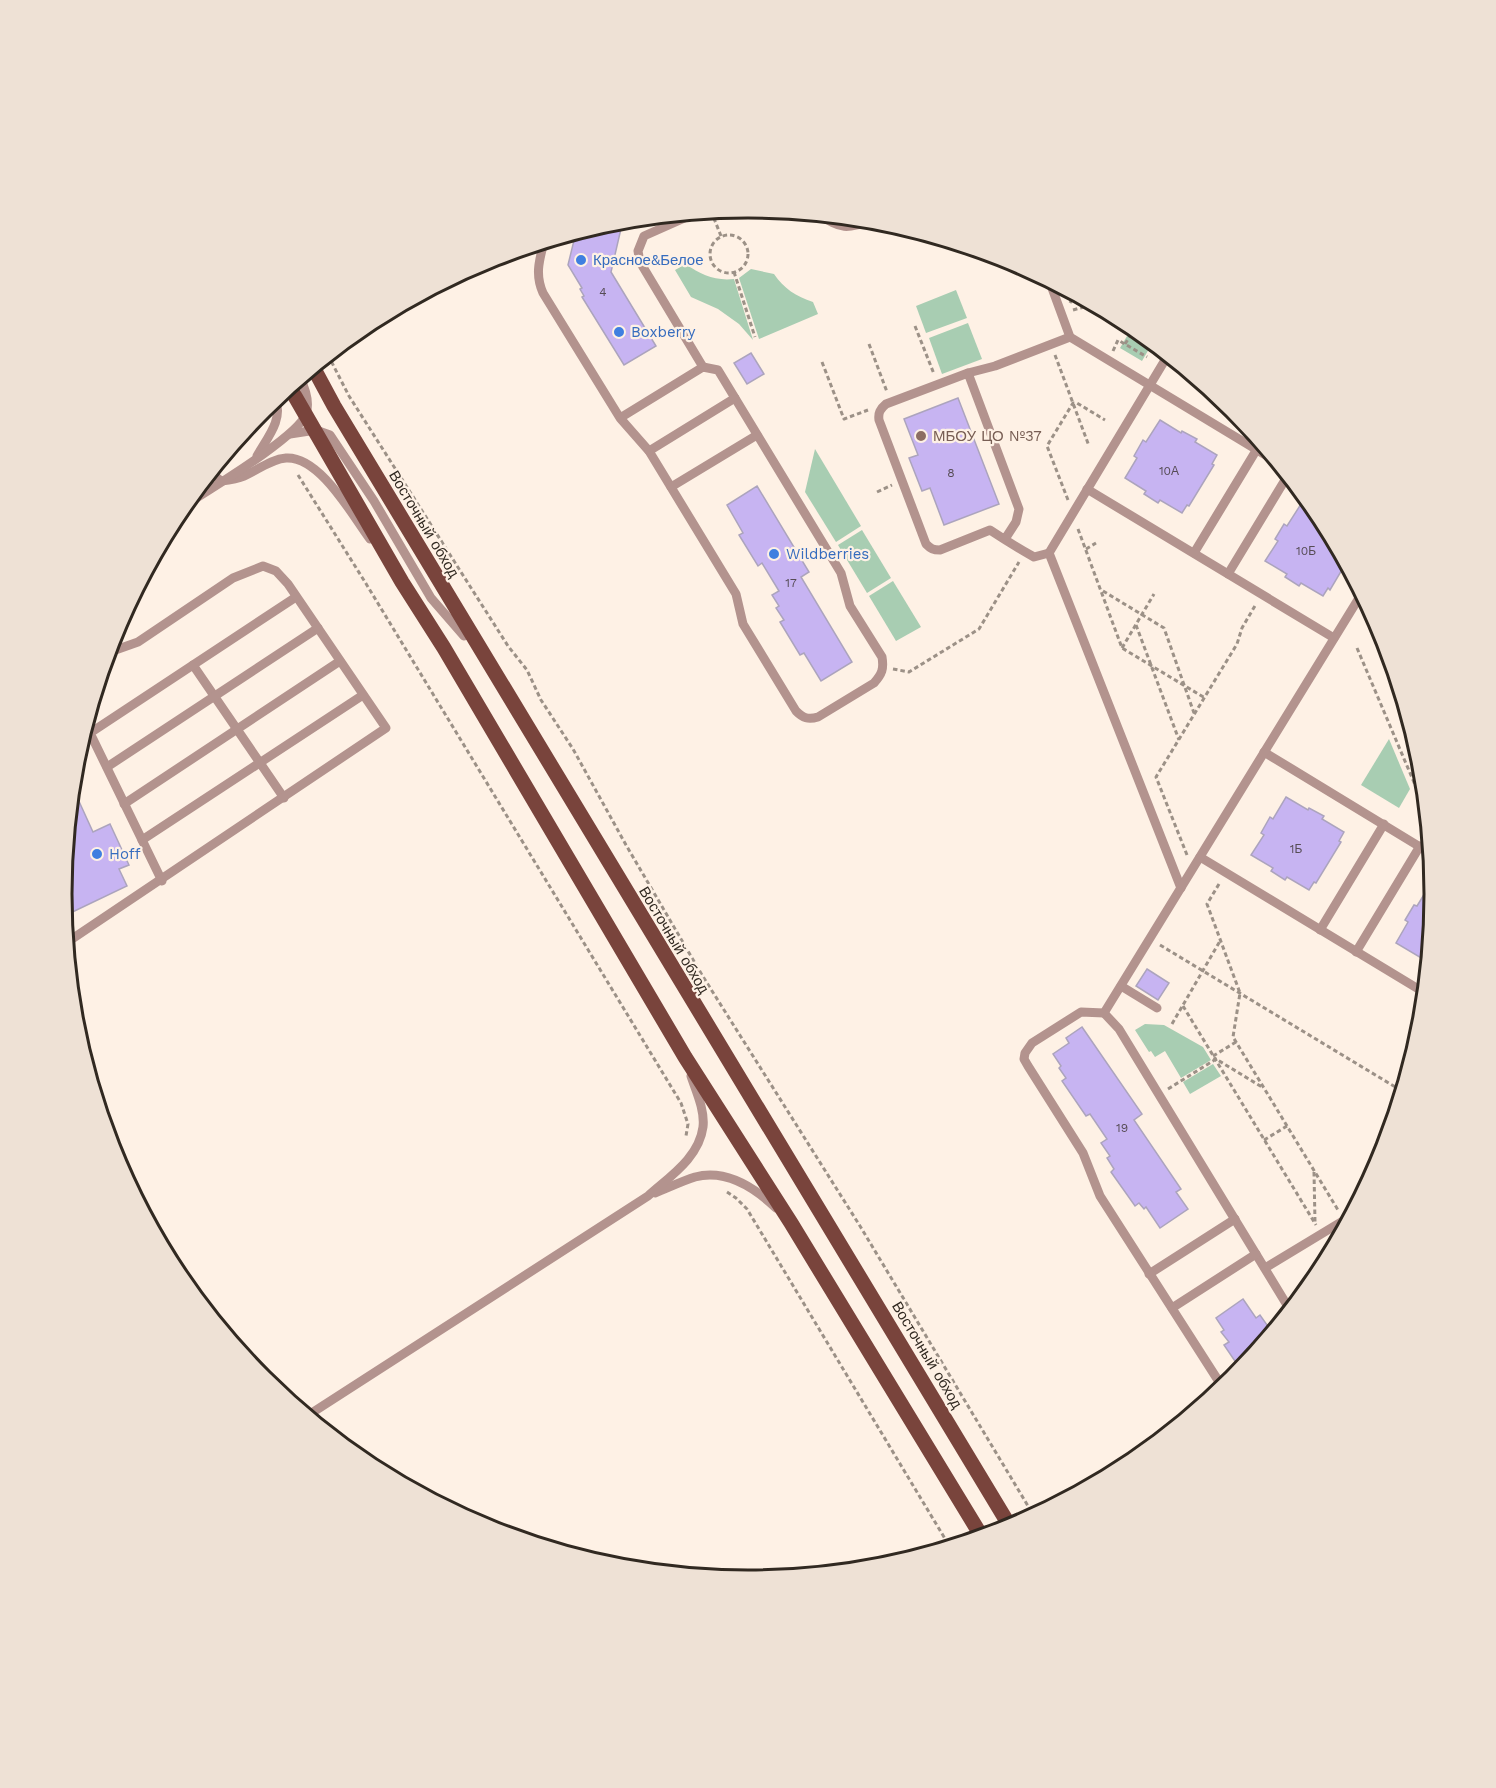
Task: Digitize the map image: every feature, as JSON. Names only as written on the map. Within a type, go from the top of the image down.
[{"type":"main road","name":"Восточный обход","points":[[317,374],[339,416],[682,988],[1006,1519]]},
{"type":"main road","points":[[294,393],[402,582],[444,648],[685,1056],[791,1223],[977,1530]]},
{"type":"lane","points":[[675,222],[644,236],[638,255],[703,367]]},
{"type":"lane","points":[[835,224],[840,227],[852,226]]},
{"type":"lane","points":[[542,251],[537,273],[538,283],[620,418],[649,451],[736,594],[743,624],[796,711],[802,717],[810,720],[818,717],[865,688],[881,675],[884,667],[882,657],[850,606],[841,573],[718,370],[703,367],[620,418]]},
{"type":"lane","points":[[1053,291],[1070,337],[1257,449]]},
{"type":"lane","points":[[1070,337],[995,366],[938,384],[881,408],[878,414],[926,544],[930,548],[940,550],[990,531],[1034,557],[1049,553],[1164,361]]},
{"type":"lane","points":[[968,373],[1019,509],[1016,522],[1005,539]]},
{"type":"lane","points":[[205,492],[290,434],[306,414],[307,394],[303,385]]},
{"type":"lane","points":[[649,451],[735,398]]},
{"type":"lane","points":[[256,458],[277,424],[278,409]]},
{"type":"lane","points":[[290,434],[316,430],[330,435],[374,501],[431,598],[483,657]]},
{"type":"lane","points":[[671,487],[757,435]]},
{"type":"lane","points":[[1194,554],[1257,449]]},
{"type":"lane","points":[[216,477],[221,481],[243,477],[271,462],[288,458],[308,464],[331,485],[402,582]]},
{"type":"lane","points":[[1228,574],[1284,482]]},
{"type":"lane","points":[[1087,489],[1334,638]]},
{"type":"lane","points":[[1049,553],[1181,888]]},
{"type":"lane","points":[[73,938],[162,881],[386,728],[296,597],[276,571],[263,566],[233,578],[138,642],[118,649]]},
{"type":"lane","points":[[92,733],[296,597]]},
{"type":"lane","points":[[1104,1013],[1357,601]]},
{"type":"lane","points":[[107,767],[318,628]]},
{"type":"lane","points":[[124,804],[340,661]]},
{"type":"lane","points":[[193,665],[284,798]]},
{"type":"lane","points":[[142,840],[363,695]]},
{"type":"lane","points":[[91,736],[162,881]]},
{"type":"lane","points":[[1264,752],[1423,848]]},
{"type":"lane","points":[[1320,930],[1383,824]]},
{"type":"lane","points":[[1356,952],[1420,846]]},
{"type":"lane","points":[[1200,857],[1417,988]]},
{"type":"lane","points":[[1121,986],[1157,1008]]},
{"type":"lane","points":[[1218,1380],[1100,1196],[1083,1153],[1024,1059],[1027,1048],[1032,1043],[1081,1012],[1104,1013],[1119,1029],[1286,1303]]},
{"type":"lane","points":[[314,1412],[648,1196],[684,1165],[697,1146],[703,1126],[699,1100],[685,1056]]},
{"type":"lane","points":[[648,1196],[697,1177],[721,1176],[742,1182],[764,1197],[791,1223]]},
{"type":"lane","points":[[1149,1274],[1235,1219]]},
{"type":"lane","points":[[1265,1268],[1337,1224]]},
{"type":"lane","points":[[1172,1308],[1256,1254]]},
{"type":"path","points":[[714,219],[721,236]]},
{"type":"path","points":[[721,236],[735,236],[746,246],[747,261],[743,267],[734,272],[722,272],[711,262],[711,247],[714,241],[721,236]]},
{"type":"path","points":[[734,272],[755,337]]},
{"type":"path","points":[[1068,307],[1073,310],[1083,307]]},
{"type":"path","points":[[915,326],[938,384]]},
{"type":"path","points":[[1125,344],[1130,336]]},
{"type":"path","points":[[1113,363],[1113,347],[1118,340],[1147,357]]},
{"type":"path","points":[[869,344],[891,402]]},
{"type":"path","points":[[1054,354],[1089,446]]},
{"type":"path","points":[[331,362],[349,396],[508,646],[527,670],[541,700],[573,749],[702,975],[860,1226],[1029,1508]]},
{"type":"path","points":[[822,362],[844,419],[869,410],[878,414]]},
{"type":"path","points":[[1073,403],[1077,403],[1105,420]]},
{"type":"path","points":[[1073,403],[1047,446],[1122,648],[1204,698]]},
{"type":"path","points":[[292,466],[681,1103],[688,1124],[685,1139]]},
{"type":"path","points":[[1086,549],[1096,543]]},
{"type":"path","points":[[884,667],[909,672],[979,629],[1020,561]]},
{"type":"path","points":[[1101,590],[1164,628],[1194,714]]},
{"type":"path","points":[[1122,648],[1154,594]]},
{"type":"path","points":[[1193,869],[1156,777],[1237,644],[1242,628],[1262,595]]},
{"type":"path","points":[[1136,625],[1179,740]]},
{"type":"path","points":[[1357,648],[1415,786]]},
{"type":"path","points":[[1207,693],[1214,697]]},
{"type":"path","points":[[1184,732],[1191,735]]},
{"type":"path","points":[[1226,873],[1207,904],[1240,993],[1233,1037],[1314,1171],[1343,1213]]},
{"type":"path","points":[[1150,938],[1395,1087]]},
{"type":"path","points":[[1172,1024],[1220,941]]},
{"type":"path","points":[[1183,1006],[1327,1243]]},
{"type":"path","points":[[1159,1094],[1236,1042]]},
{"type":"path","points":[[1214,1058],[1264,1089]]},
{"type":"path","points":[[1264,1140],[1287,1126]]},
{"type":"path","points":[[1314,1171],[1316,1224]]},
{"type":"path","points":[[725,1191],[747,1209],[946,1540]]},
{"type":"green space","points":[[686,264],[708,276],[734,279],[753,340],[739,324],[718,309],[691,297],[675,270]]},
{"type":"green space","points":[[751,269],[774,274],[791,291],[813,302],[818,314],[759,339],[739,278]]},
{"type":"green space","points":[[956,290],[967,318],[926,333],[916,306]]},
{"type":"green space","points":[[968,323],[982,359],[942,374],[929,338]]},
{"type":"green space","points":[[1128,335],[1149,350],[1142,361],[1120,348]]},
{"type":"green space","points":[[815,449],[861,526],[836,542],[805,492]]},
{"type":"green space","points":[[862,530],[891,578],[867,593],[838,545]]},
{"type":"green space","points":[[893,581],[921,627],[896,641],[869,596]]},
{"type":"green space","points":[[1389,739],[1410,789],[1399,808],[1361,785]]},
{"type":"green space","points":[[1145,1024],[1164,1025],[1203,1047],[1211,1060],[1181,1078],[1165,1051],[1155,1057],[1151,1051],[1149,1052],[1135,1030]]},
{"type":"green space","points":[[1213,1064],[1221,1076],[1190,1094],[1183,1082]]},
{"type":"building","points":[[621,230],[611,272],[656,346],[624,365],[582,297],[584,296],[580,289],[582,288],[568,265],[574,241]]},
{"type":"building","points":[[751,353],[764,374],[747,384],[734,363]]},
{"type":"building","points":[[958,398],[999,504],[944,525],[930,488],[922,491],[909,458],[918,455],[904,419]]},
{"type":"building","points":[[1160,420],[1181,433],[1182,431],[1197,439],[1195,442],[1217,455],[1212,464],[1214,465],[1189,506],[1187,505],[1182,513],[1160,500],[1158,503],[1144,494],[1146,491],[1125,478],[1137,458],[1134,456],[1143,440],[1146,442]]},
{"type":"building","points":[[757,486],[809,572],[801,577],[852,662],[821,681],[804,653],[800,655],[780,622],[784,620],[776,608],[779,606],[772,595],[779,591],[762,563],[758,566],[739,535],[743,533],[727,505]]},
{"type":"building","points":[[1300,505],[1341,571],[1330,590],[1328,588],[1323,596],[1301,583],[1299,586],[1285,577],[1287,574],[1265,561],[1278,541],[1275,539],[1284,524],[1287,526]]},
{"type":"building","points":[[1286,797],[1324,816],[1322,819],[1344,832],[1339,841],[1341,842],[1316,883],[1314,882],[1309,890],[1287,877],[1285,880],[1271,871],[1273,868],[1251,855],[1264,835],[1261,833],[1270,817],[1273,819]]},
{"type":"building","points":[[79,801],[93,832],[110,824],[129,865],[119,869],[127,886],[72,912],[73,850]]},
{"type":"building","points":[[1424,895],[1421,958],[1396,943],[1408,922],[1405,920],[1414,905],[1417,906]]},
{"type":"building","points":[[1147,969],[1169,983],[1158,1000],[1136,986]]},
{"type":"building","points":[[1082,1027],[1142,1114],[1134,1120],[1181,1189],[1176,1192],[1188,1209],[1160,1228],[1146,1207],[1144,1209],[1139,1203],[1135,1206],[1111,1172],[1114,1169],[1107,1158],[1110,1156],[1101,1143],[1107,1139],[1090,1114],[1086,1116],[1062,1081],[1066,1078],[1053,1054],[1069,1043],[1066,1038]]},
{"type":"building","points":[[1243,1299],[1256,1318],[1260,1315],[1268,1326],[1235,1362],[1224,1345],[1229,1342],[1221,1332],[1224,1330],[1216,1318]]},
{"type":"place","name":"Красное&Белое","points":[[581,260]]},
{"type":"place","name":"Boxberry","points":[[619,332]]},
{"type":"place","name":"МБОУ ЦО №37","points":[[921,436]]},
{"type":"place","name":"Wildberries","points":[[774,554]]},
{"type":"place","name":"Hoff","points":[[97,854]]}]
